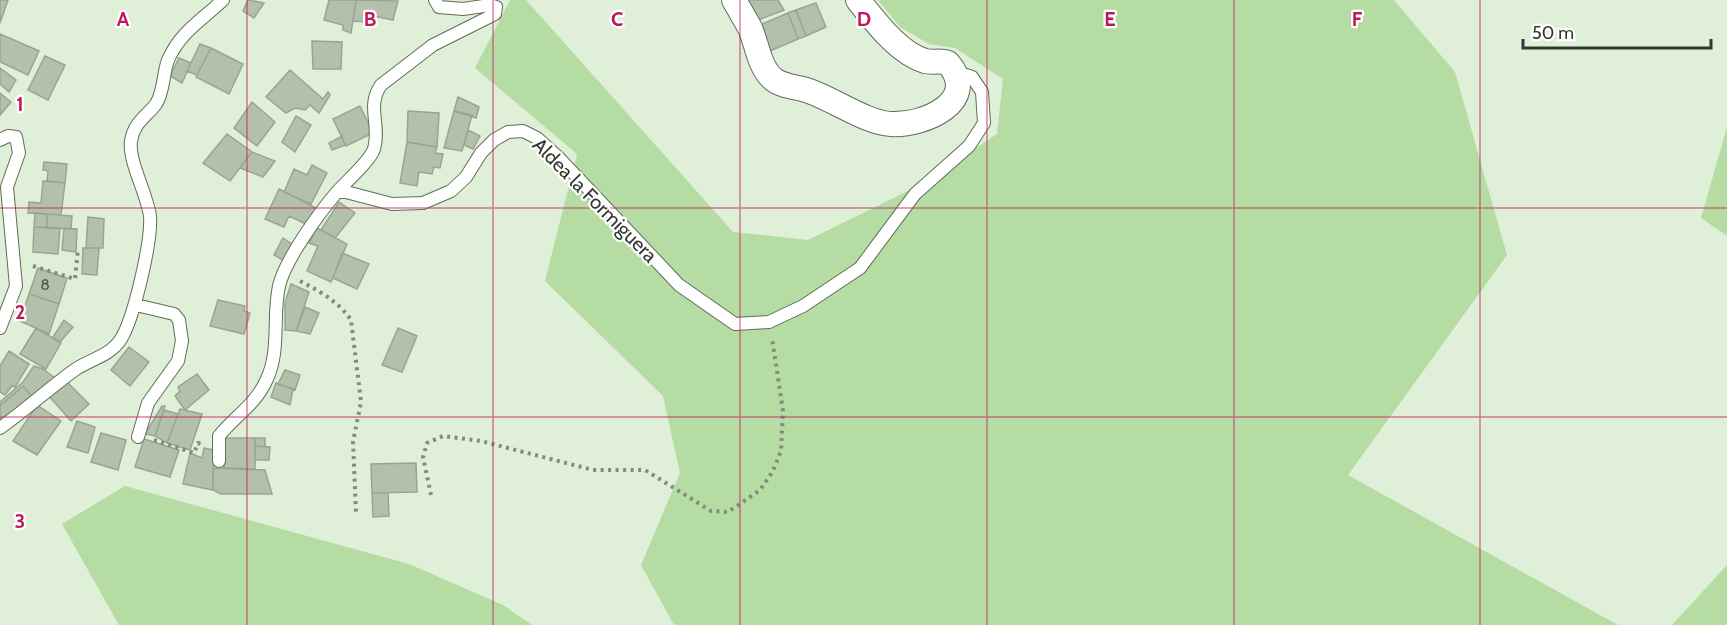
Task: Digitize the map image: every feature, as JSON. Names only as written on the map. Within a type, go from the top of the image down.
[{"type":"street","points":[[734,0],[750,28],[765,70],[772,79],[824,96],[881,122],[911,123],[928,119],[943,111],[955,99],[959,84],[954,71]]},
{"type":"street","name":"Aldea la Formiguera","points":[[858,0],[905,49],[925,61],[948,63],[954,71]]},
{"type":"lane","points":[[0,428],[78,368],[107,353],[120,340],[136,305],[150,217],[132,157],[131,143],[134,128],[156,104],[169,59],[179,41],[189,27],[208,15],[223,0]]},
{"type":"lane","points":[[219,455],[219,436],[257,398],[268,379],[275,347],[279,286],[285,273],[321,212],[373,152],[377,131],[372,106],[374,94],[434,45],[495,14],[496,8],[490,5],[463,9],[439,6],[435,0]]},
{"type":"lane","name":"Aldea la Formiguera","points":[[337,192],[346,192],[392,204],[423,202],[451,190],[466,177],[481,153],[494,140],[508,132],[524,131],[537,138],[560,159],[679,285],[735,324],[769,322],[803,306],[860,268],[915,194],[969,146],[984,123],[982,92],[972,77],[954,71]]},
{"type":"lane","points":[[0,140],[8,136],[16,137],[19,144],[19,153],[7,187],[16,286],[0,328]]},
{"type":"lane","points":[[136,305],[174,314],[179,320],[182,341],[178,361],[148,403],[138,436]]},
{"type":"path","points":[[14,266],[38,266],[75,279],[78,249]]},
{"type":"path","points":[[285,273],[326,295],[344,309],[351,320],[361,402],[353,442],[356,513]]},
{"type":"path","points":[[431,495],[423,457],[427,443],[443,436],[481,441],[593,470],[645,470],[711,512],[728,512],[760,490],[773,471],[781,451],[783,411],[769,322]]},
{"type":"path","points":[[138,436],[194,453],[198,443],[219,455]]},
{"type":"green space","points":[[510,0],[526,0],[733,232],[808,240],[922,184],[997,134],[1003,79],[955,48],[929,44],[900,27],[878,0],[1394,0],[1455,72],[1507,255],[1348,475],[1618,625],[674,625],[641,565],[680,473],[663,396],[545,281],[577,154],[475,68]]},
{"type":"green space","points":[[1727,127],[1727,236],[1701,218]]},
{"type":"green space","points":[[125,486],[409,564],[503,605],[532,625],[119,625],[62,524]]},
{"type":"green space","points":[[1727,565],[1727,625],[1672,625]]},
{"type":"building","points":[[0,0],[8,0],[0,23]]},
{"type":"building","points":[[248,0],[264,3],[254,18],[243,11]]},
{"type":"building","points":[[329,0],[356,0],[351,33],[343,30],[343,25],[324,20]]},
{"type":"building","points":[[356,0],[398,1],[393,20],[369,15],[368,22],[353,21]]},
{"type":"building","points":[[746,0],[778,0],[784,10],[758,20]]},
{"type":"building","points":[[816,3],[826,27],[806,36],[796,10]]},
{"type":"building","points":[[796,10],[806,36],[798,39],[788,13]]},
{"type":"building","points":[[788,13],[798,39],[770,51],[760,25]]},
{"type":"building","points":[[0,34],[39,51],[28,75],[0,62]]},
{"type":"building","points":[[312,41],[342,42],[341,69],[313,69]]},
{"type":"building","points":[[200,44],[211,48],[197,75],[187,71]]},
{"type":"building","points":[[211,48],[243,64],[229,94],[196,77]]},
{"type":"building","points":[[45,56],[65,65],[48,100],[28,90]]},
{"type":"building","points":[[179,58],[191,63],[182,83],[170,76]]},
{"type":"building","points":[[0,68],[16,80],[9,92],[0,84]]},
{"type":"building","points":[[290,70],[323,99],[328,92],[330,95],[319,113],[310,105],[305,110],[295,108],[286,113],[266,97]]},
{"type":"building","points":[[0,93],[11,102],[0,115]]},
{"type":"building","points":[[458,97],[479,107],[476,118],[454,111]]},
{"type":"building","points":[[252,102],[275,122],[257,146],[234,128]]},
{"type":"building","points":[[360,106],[373,133],[346,146],[333,119]]},
{"type":"building","points":[[408,111],[439,113],[437,147],[407,142]]},
{"type":"building","points":[[454,111],[472,115],[462,151],[444,148]]},
{"type":"building","points":[[296,116],[311,125],[295,152],[282,142]]},
{"type":"building","points":[[468,130],[480,136],[473,149],[464,145]]},
{"type":"building","points":[[227,134],[252,152],[230,181],[203,163]]},
{"type":"building","points":[[342,136],[345,145],[332,150],[329,143]]},
{"type":"building","points":[[407,142],[437,147],[435,153],[443,154],[440,168],[434,167],[432,174],[419,172],[417,186],[400,183]]},
{"type":"building","points":[[252,152],[275,161],[263,177],[240,168]]},
{"type":"building","points":[[44,162],[67,164],[65,183],[47,181],[48,171],[43,170]]},
{"type":"building","points":[[312,165],[327,173],[311,204],[284,192],[294,169],[307,175]]},
{"type":"building","points":[[43,181],[65,183],[61,215],[28,213],[29,202],[41,203]]},
{"type":"building","points":[[279,189],[316,208],[306,224],[289,216],[284,227],[265,219]]},
{"type":"building","points":[[339,202],[355,213],[335,238],[321,230]]},
{"type":"building","points":[[35,213],[47,214],[47,228],[34,227]]},
{"type":"building","points":[[47,214],[72,216],[71,229],[47,228]]},
{"type":"building","points":[[88,217],[104,219],[103,248],[86,248]]},
{"type":"building","points":[[34,227],[60,228],[58,254],[33,252]]},
{"type":"building","points":[[64,228],[77,229],[76,252],[62,250]]},
{"type":"building","points":[[317,228],[347,244],[331,282],[307,271],[318,246],[309,243]]},
{"type":"building","points":[[283,238],[295,246],[286,262],[274,255]]},
{"type":"building","points":[[83,248],[99,248],[97,275],[82,274]]},
{"type":"building","points":[[342,253],[369,264],[357,289],[333,278]]},
{"type":"building","points":[[38,268],[67,278],[59,304],[29,294]]},
{"type":"building","points":[[291,284],[309,292],[296,331],[285,330],[285,302]]},
{"type":"building","points":[[29,294],[59,304],[49,334],[20,321]]},
{"type":"building","points":[[218,300],[245,306],[244,311],[250,313],[244,334],[210,326]]},
{"type":"building","points":[[305,307],[319,313],[310,334],[296,331]]},
{"type":"building","points":[[64,320],[73,327],[60,342],[53,337]]},
{"type":"building","points":[[36,328],[61,343],[46,369],[20,354]]},
{"type":"building","points":[[398,328],[417,336],[402,372],[382,365]]},
{"type":"building","points":[[129,347],[149,362],[130,386],[111,370]]},
{"type":"building","points":[[9,351],[29,364],[15,387],[12,386],[5,395],[0,392],[0,366]]},
{"type":"building","points":[[34,366],[43,369],[55,378],[33,398],[23,386],[0,406],[0,402],[23,382]]},
{"type":"building","points":[[285,370],[300,375],[295,390],[278,384]]},
{"type":"building","points":[[197,374],[209,390],[185,410],[175,396],[180,391],[178,387]]},
{"type":"building","points":[[66,381],[89,404],[71,421],[48,395]]},
{"type":"building","points":[[276,383],[293,389],[290,405],[271,397]]},
{"type":"building","points":[[23,386],[33,398],[0,424],[0,406]]},
{"type":"building","points":[[37,405],[61,421],[37,455],[13,441]]},
{"type":"building","points":[[162,406],[165,406],[155,436],[145,434]]},
{"type":"building","points":[[180,409],[202,414],[190,450],[167,443]]},
{"type":"building","points":[[164,410],[178,414],[167,443],[155,436]]},
{"type":"building","points":[[77,421],[95,427],[88,453],[67,447]]},
{"type":"building","points":[[101,433],[126,440],[118,470],[91,462]]},
{"type":"building","points":[[223,438],[255,438],[255,469],[224,468]]},
{"type":"building","points":[[255,438],[265,438],[265,447],[255,446]]},
{"type":"building","points":[[144,439],[179,450],[170,477],[135,467]]},
{"type":"building","points":[[255,446],[270,447],[269,460],[255,460]]},
{"type":"building","points":[[204,448],[214,450],[213,490],[183,484],[190,453],[202,458]]},
{"type":"building","points":[[416,463],[417,492],[372,493],[371,464]]},
{"type":"building","points":[[213,468],[265,470],[272,494],[221,494],[213,490]]},
{"type":"building","points":[[372,493],[388,493],[389,516],[373,517]]}]
